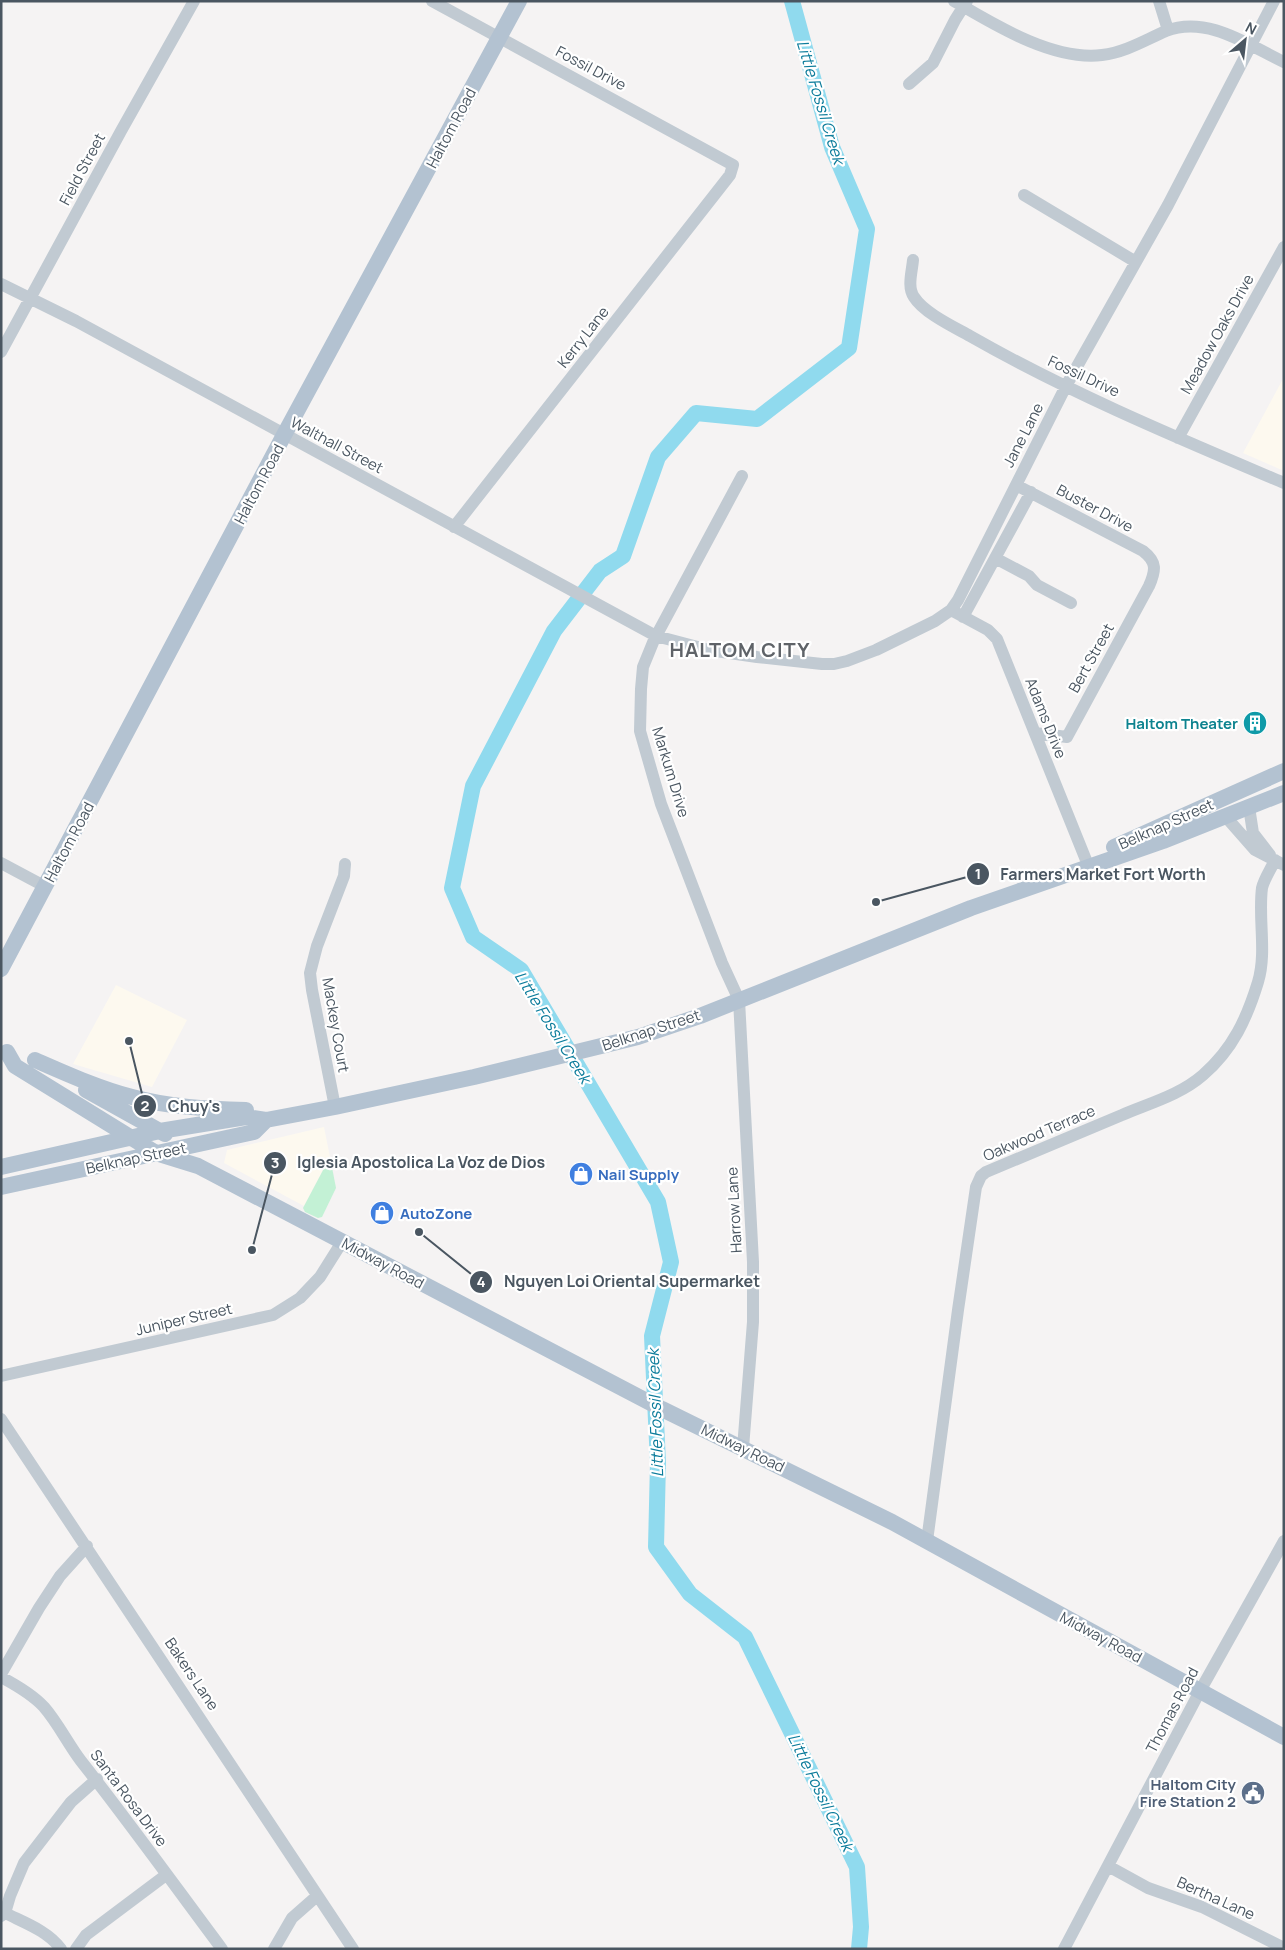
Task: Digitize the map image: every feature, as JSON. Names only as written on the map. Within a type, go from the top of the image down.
[{"type":"main road","name":"Haltom Road","points":[[1,969],[284,435],[519,1]]},
{"type":"main road","name":"Belknap Street","points":[[1,1167],[160,1131],[246,1117],[266,1120],[335,1107],[543,1061],[647,1034],[700,1016],[1021,889],[1284,771]]},
{"type":"main road","name":"Belknap Street","points":[[1021,889],[1093,866],[1226,817],[1284,793]]},
{"type":"main road","points":[[4,1050],[22,1053],[186,1147]]},
{"type":"main road","points":[[4,1050],[15,1066],[156,1153]]},
{"type":"main road","points":[[35,1060],[104,1089],[155,1102],[208,1109],[303,1113]]},
{"type":"main road","points":[[89,1112],[92,1094]]},
{"type":"main road","points":[[89,1112],[105,1125],[108,1132],[108,1136],[101,1145]]},
{"type":"main road","name":"Belknap Street","points":[[1,1187],[254,1132],[266,1120]]},
{"type":"main road","name":"Midway Road","points":[[186,1147],[198,1166]]},
{"type":"main road","name":"Midway Road","points":[[156,1153],[198,1166],[632,1394],[829,1490],[927,1541],[1284,1737]]},
{"type":"street","name":"Field Street","points":[[1,352],[194,1]]},
{"type":"street","name":"Fossil Drive","points":[[432,1],[733,165]]},
{"type":"street","points":[[1159,1],[1168,30]]},
{"type":"street","name":"Jane Lane","points":[[656,636],[709,650],[757,657],[834,664],[876,650],[936,621],[951,610],[1024,489],[1066,386],[1168,205],[1274,1]]},
{"type":"street","points":[[910,84],[932,62],[962,3],[1035,44],[1064,53],[1101,55],[1127,49],[1168,30],[1192,25],[1211,28],[1284,62]]},
{"type":"street","name":"Kerry Lane","points":[[454,527],[730,175],[733,165]]},
{"type":"street","points":[[1024,195],[1136,262]]},
{"type":"street","name":"Meadow Oaks Drive","points":[[1178,438],[1284,247]]},
{"type":"street","name":"Fossil Drive","points":[[913,260],[910,285],[913,296],[920,304],[948,323],[1009,358],[1066,386],[1178,438],[1284,483]]},
{"type":"street","name":"Walthall Street","points":[[1,284],[30,300],[76,321],[656,636]]},
{"type":"street","name":"Markum Drive","points":[[739,1000],[722,963],[661,804],[640,731],[643,667],[656,636],[742,476]]},
{"type":"street","points":[[964,614],[995,558],[1024,489]]},
{"type":"street","name":"Buster Drive","points":[[1024,489],[1143,551],[1154,564]]},
{"type":"street","points":[[995,558],[1029,576],[1037,585],[1071,604]]},
{"type":"street","name":"Bert Street","points":[[1034,733],[1066,738],[1149,586],[1155,570],[1154,564]]},
{"type":"street","name":"Adams Drive","points":[[951,610],[964,614],[988,630],[997,639],[1086,860]]},
{"type":"street","points":[[1249,807],[1253,833],[1279,863]]},
{"type":"street","points":[[1226,817],[1255,850],[1279,863]]},
{"type":"street","points":[[1,862],[46,887]]},
{"type":"street","name":"Oakwood Terrace","points":[[927,1541],[958,1310],[976,1187],[980,1176],[1004,1164],[1170,1096],[1202,1075],[1222,1055],[1249,1011],[1260,976],[1262,885],[1279,863]]},
{"type":"street","name":"Mackey Court","points":[[335,1107],[310,973],[317,946],[344,876],[345,864]]},
{"type":"street","name":"Harrow Lane","points":[[739,1000],[753,1262],[753,1322],[743,1448]]},
{"type":"street","name":"Juniper Street","points":[[1,1376],[274,1315],[300,1298],[320,1277],[342,1242]]},
{"type":"street","name":"Bakers Lane","points":[[1,1419],[353,1949]]},
{"type":"street","name":"Thomas Road","points":[[1064,1949],[1200,1691],[1284,1541]]},
{"type":"street","points":[[1,1675],[39,1608],[60,1576],[87,1546]]},
{"type":"street","name":"Santa Rosa Drive","points":[[1,1675],[17,1685],[44,1707],[80,1760],[97,1779],[166,1876],[222,1949]]},
{"type":"street","points":[[61,1949],[57,1943],[40,1930],[3,1915],[24,1862],[71,1802],[97,1779]]},
{"type":"street","name":"Bertha Lane","points":[[1108,1866],[1148,1888],[1202,1906],[1284,1948]]},
{"type":"street","points":[[76,1949],[86,1935],[166,1876]]},
{"type":"street","points":[[274,1949],[292,1918],[317,1896]]},
{"type":"shaded area","points":[[1284,377],[1284,471],[1243,453]]},
{"type":"shaded area","points":[[116,985],[187,1020],[152,1087],[73,1064]]},
{"type":"shaded area","points":[[324,1127],[330,1157],[304,1206],[224,1163],[227,1150]]},
{"type":"green space","points":[[330,1157],[336,1188],[322,1217],[318,1218],[305,1212],[303,1208]]},
{"type":"waterway","name":"Little Fossil Creek","points":[[792,1],[832,147],[867,229],[849,348],[757,419],[696,413],[658,457],[623,556],[600,571],[554,631],[473,786],[452,888],[473,937],[521,970],[658,1202],[671,1262],[652,1336],[658,1463],[656,1547],[690,1594],[745,1637],[857,1867],[861,1927],[859,1949]]},
{"type":"place","name":"Haltom Theater","points":[[1255,723]]},
{"type":"place","name":"Farmers Market Fort Worth","points":[[876,902]]},
{"type":"place","name":"Chuy's","points":[[129,1041]]},
{"type":"place","name":"Nail Supply","points":[[581,1174]]},
{"type":"place","name":"AutoZone","points":[[382,1213]]},
{"type":"place","name":"Nguyen Loi Oriental Supermarket","points":[[419,1232]]},
{"type":"place","name":"Iglesia Apostolica La Voz de Dios","points":[[252,1250]]},
{"type":"place","name":"Haltom City Fire Station 2","points":[[1253,1793]]},
{"type":"district","name":"HALTOM CITY","points":[[740,649]]}]
